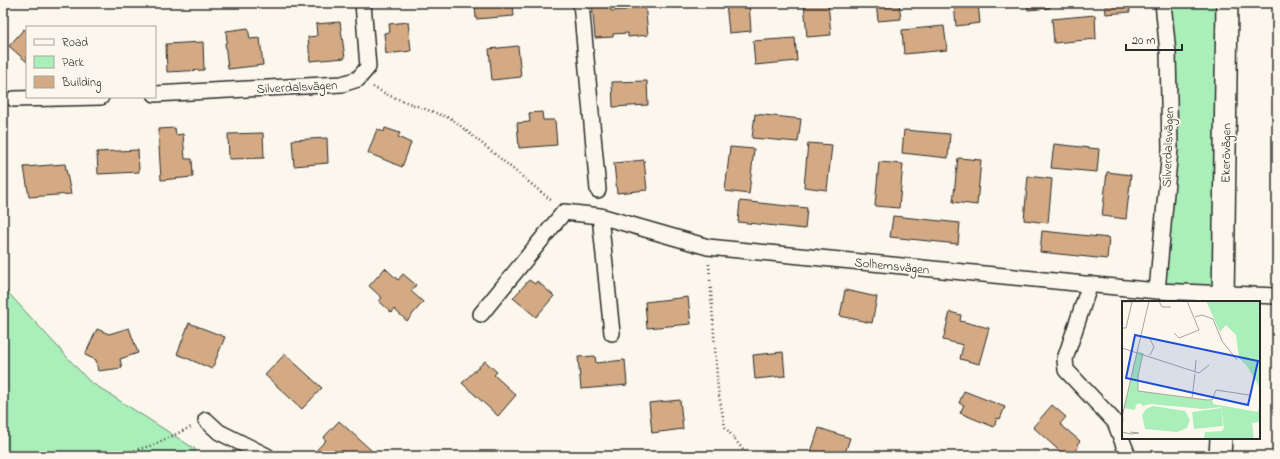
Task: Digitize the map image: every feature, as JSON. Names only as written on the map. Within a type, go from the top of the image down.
[{"type":"main road","name":"Ekerövägen","points":[[1223,298],[1227,3]]},
{"type":"main road","points":[[1220,456],[1221,439]]},
{"type":"street","points":[[358,79],[368,67],[363,3]]},
{"type":"street","points":[[581,3],[598,190]]},
{"type":"street","name":"Silverdalsvägen","points":[[1156,291],[1170,150],[1168,54],[1163,3]]},
{"type":"street","name":"Silverdalsvägen","points":[[156,94],[342,84],[358,79]]},
{"type":"street","points":[[14,100],[72,98]]},
{"type":"street","points":[[481,314],[564,212]]},
{"type":"street","name":"Solhemsvägen","points":[[564,212],[600,216],[708,247],[1223,298],[1277,296]]},
{"type":"street","points":[[600,216],[612,333]]},
{"type":"street","points":[[1090,284],[1065,359],[1066,370],[1115,422],[1128,456]]},
{"type":"street","points":[[206,420],[219,432],[267,456]]},
{"type":"path","points":[[358,79],[390,96],[452,119],[564,212]]},
{"type":"path","points":[[708,247],[718,390],[725,427],[748,456]]},
{"type":"path","points":[[115,456],[153,445],[206,420]]},
{"type":"green space","points":[[1163,3],[1227,3],[1223,294],[1157,291],[1170,149]]},
{"type":"green space","points":[[3,287],[89,381],[195,449],[195,456],[3,456]]},
{"type":"building","points":[[475,3],[513,3],[514,16],[476,19]]},
{"type":"building","points":[[592,3],[610,3],[611,11],[626,10],[625,3],[645,3],[648,35],[628,37],[628,33],[613,34],[613,37],[595,38]]},
{"type":"building","points":[[726,3],[749,3],[751,31],[729,33]]},
{"type":"building","points":[[804,3],[828,3],[831,35],[807,37]]},
{"type":"building","points":[[876,3],[899,3],[901,19],[878,21]]},
{"type":"building","points":[[954,3],[978,3],[980,23],[956,26]]},
{"type":"building","points":[[1027,3],[1050,3],[1050,8],[1028,10]]},
{"type":"building","points":[[1105,3],[1129,3],[1130,12],[1106,14]]},
{"type":"building","points":[[1095,15],[1096,39],[1054,43],[1052,19]]},
{"type":"building","points":[[340,22],[345,58],[310,61],[308,37],[317,36],[316,24]]},
{"type":"building","points":[[408,22],[411,51],[386,54],[384,33],[390,32],[389,24]]},
{"type":"building","points":[[944,26],[947,50],[904,54],[902,30]]},
{"type":"building","points":[[248,28],[250,39],[260,38],[263,65],[228,69],[225,43],[227,42],[226,31]]},
{"type":"building","points":[[24,29],[26,31],[26,61],[9,46]]},
{"type":"building","points":[[795,38],[797,61],[755,65],[753,41]]},
{"type":"building","points":[[203,42],[204,70],[167,72],[166,44]]},
{"type":"building","points":[[518,46],[521,77],[492,80],[489,49]]},
{"type":"building","points":[[647,81],[648,105],[613,107],[612,82]]},
{"type":"building","points":[[542,112],[543,120],[555,120],[557,145],[519,148],[517,123],[530,122],[529,113]]},
{"type":"building","points":[[755,114],[801,119],[798,142],[752,138]]},
{"type":"building","points":[[175,128],[176,135],[183,134],[185,159],[192,159],[193,177],[161,180],[158,129]]},
{"type":"building","points":[[385,128],[400,133],[398,137],[411,143],[402,167],[368,153],[377,129],[384,132]]},
{"type":"building","points":[[904,130],[950,134],[948,158],[902,153]]},
{"type":"building","points":[[263,133],[264,158],[229,159],[228,134]]},
{"type":"building","points":[[327,138],[328,163],[294,166],[292,140]]},
{"type":"building","points":[[808,143],[832,145],[827,190],[804,187]]},
{"type":"building","points":[[1054,144],[1099,149],[1097,172],[1051,168]]},
{"type":"building","points":[[730,147],[754,149],[749,194],[725,191]]},
{"type":"building","points":[[138,150],[139,172],[98,174],[97,152]]},
{"type":"building","points":[[958,158],[981,160],[977,205],[953,202]]},
{"type":"building","points":[[644,160],[647,190],[617,193],[614,163]]},
{"type":"building","points":[[879,162],[903,164],[899,208],[875,206]]},
{"type":"building","points":[[65,164],[71,194],[29,197],[24,167]]},
{"type":"building","points":[[1107,172],[1131,175],[1126,219],[1102,216]]},
{"type":"building","points":[[1028,176],[1052,179],[1048,223],[1024,220]]},
{"type":"building","points":[[740,201],[807,208],[805,229],[738,222]]},
{"type":"building","points":[[893,216],[960,223],[958,244],[890,237]]},
{"type":"building","points":[[1042,231],[1109,238],[1107,259],[1040,252]]},
{"type":"building","points":[[385,268],[398,280],[403,274],[416,285],[411,291],[423,302],[407,321],[394,309],[392,313],[379,301],[382,298],[369,286]]},
{"type":"building","points":[[529,280],[535,284],[537,281],[554,296],[536,317],[513,298]]},
{"type":"building","points":[[845,290],[877,297],[872,323],[840,316]]},
{"type":"building","points":[[688,297],[691,324],[647,328],[645,302]]},
{"type":"building","points":[[950,312],[961,315],[960,321],[989,328],[979,364],[960,359],[963,345],[943,340]]},
{"type":"building","points":[[189,323],[225,337],[212,369],[177,354]]},
{"type":"building","points":[[129,328],[138,353],[120,359],[122,368],[98,371],[96,360],[85,355],[97,329],[109,334]]},
{"type":"building","points":[[783,352],[785,376],[755,379],[753,355]]},
{"type":"building","points":[[285,354],[322,388],[302,409],[265,375]]},
{"type":"building","points":[[595,356],[596,363],[625,360],[627,385],[581,389],[578,357]]},
{"type":"building","points":[[485,361],[497,372],[494,375],[516,395],[498,416],[462,383]]},
{"type":"building","points":[[964,391],[1005,407],[1000,419],[997,418],[994,427],[960,413],[964,405],[959,403]]},
{"type":"building","points":[[680,400],[683,429],[652,433],[649,403]]},
{"type":"building","points":[[1052,405],[1066,417],[1060,424],[1080,441],[1077,444],[1079,446],[1070,456],[1065,456],[1033,427]]},
{"type":"building","points":[[339,421],[372,451],[367,456],[312,455],[326,440],[323,438]]},
{"type":"building","points":[[819,428],[850,438],[844,456],[810,455]]}]
